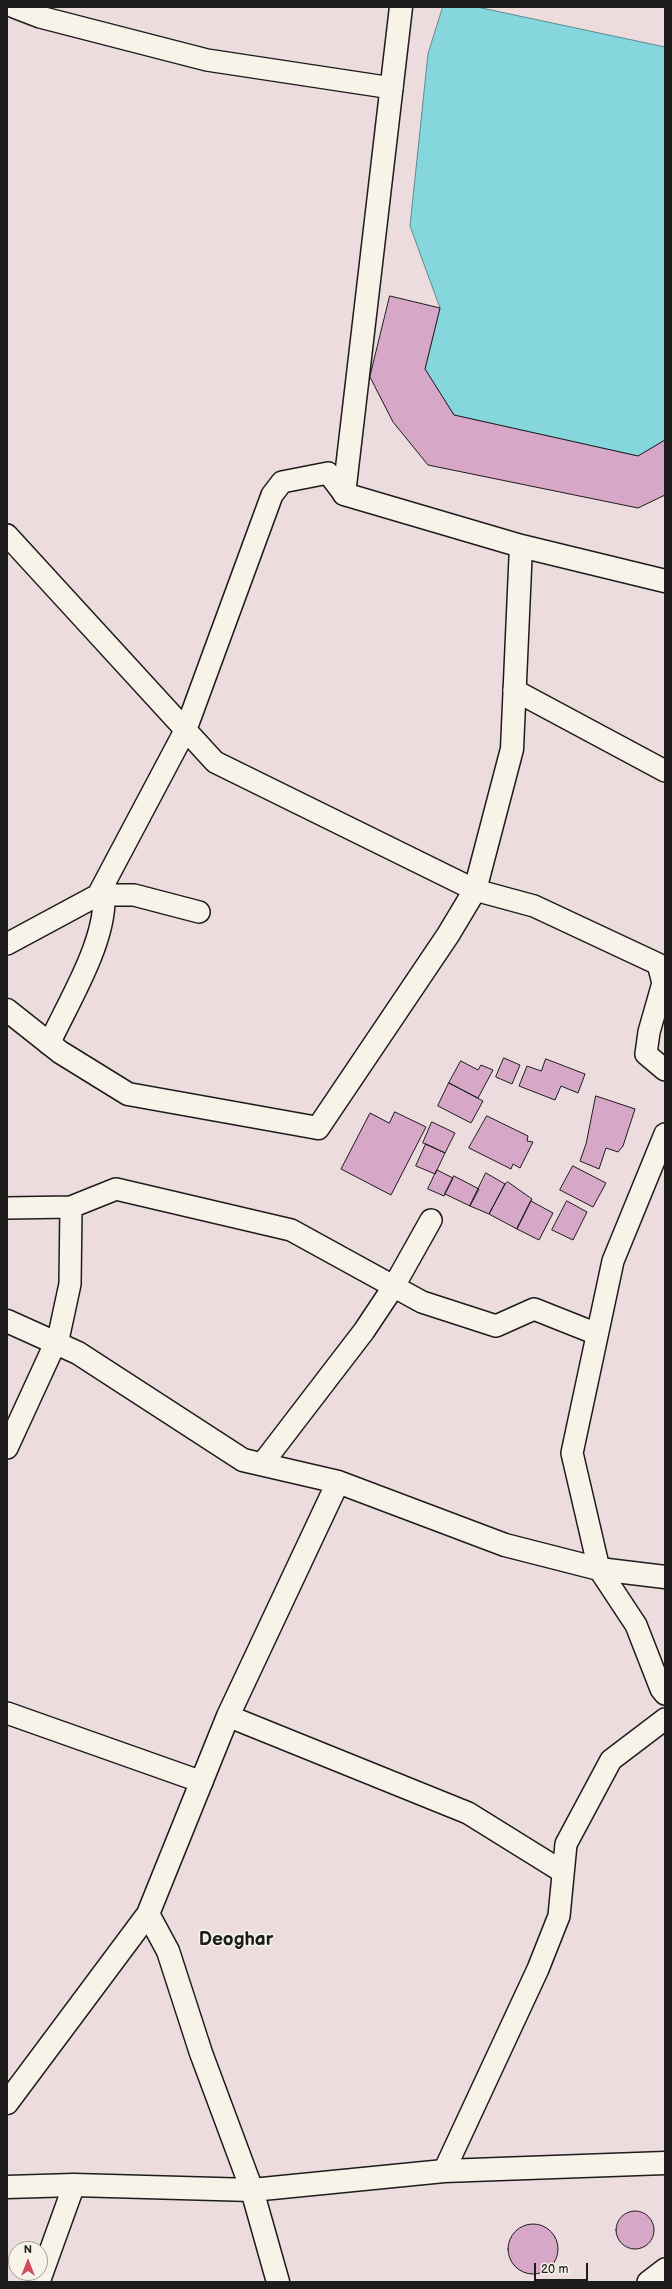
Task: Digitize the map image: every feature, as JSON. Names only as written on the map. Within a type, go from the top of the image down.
[{"type":"main road","points":[[401,7],[344,494],[521,546],[665,581]]},
{"type":"main road","points":[[7,1010],[49,1044],[128,1094],[318,1128],[448,935],[475,890],[512,749],[521,546]]},
{"type":"main road","points":[[7,1321],[78,1353],[243,1460],[338,1482],[505,1545],[599,1569],[665,1577]]},
{"type":"main road","points":[[7,2103],[148,1914],[228,1716],[338,1482]]},
{"type":"main road","points":[[148,1914],[168,1951],[201,2053],[252,2190],[278,2282]]},
{"type":"main road","points":[[7,2187],[74,2185],[252,2190],[444,2171],[665,2163]]},
{"type":"street","points":[[14,7],[40,16],[208,60],[392,88]]},
{"type":"street","points":[[98,895],[186,730],[272,495],[282,482],[328,473],[344,494]]},
{"type":"street","points":[[7,535],[215,762],[475,890],[534,906],[658,964],[664,979],[649,1032],[646,1054],[665,1070]]},
{"type":"street","points":[[514,690],[665,771]]},
{"type":"street","points":[[49,1044],[88,964],[104,913],[104,900],[98,895]]},
{"type":"street","points":[[7,944],[98,895],[134,895],[199,912]]},
{"type":"street","points":[[665,1134],[613,1261],[572,1453],[599,1569],[636,1625],[661,1689],[665,1694]]},
{"type":"street","points":[[7,1208],[71,1207],[116,1189],[291,1230],[422,1302],[496,1326],[534,1309],[597,1334]]},
{"type":"street","points":[[7,1448],[54,1342],[59,1335],[70,1284],[71,1207]]},
{"type":"street","points":[[262,1464],[364,1331],[394,1286],[431,1220]]},
{"type":"street","points":[[7,1713],[202,1782]]},
{"type":"street","points":[[228,1716],[468,1813],[563,1872]]},
{"type":"street","points":[[444,2171],[541,1962],[559,1916],[566,1844],[611,1760],[665,1719]]},
{"type":"street","points":[[39,2282],[74,2185]]},
{"type":"street","points":[[648,2282],[665,2269]]},
{"type":"water","points":[[443,7],[477,7],[665,47],[665,440],[638,456],[454,415],[425,369],[440,308],[410,226],[428,54]]},
{"type":"building","points":[[390,296],[440,308],[425,369],[454,415],[638,456],[665,440],[665,495],[638,508],[428,465],[393,422],[370,377]]},
{"type":"building","points":[[504,1058],[520,1065],[512,1084],[496,1077]]},
{"type":"building","points":[[546,1059],[585,1074],[578,1093],[561,1086],[555,1100],[519,1086],[527,1066],[541,1071]]},
{"type":"building","points":[[461,1061],[478,1070],[481,1065],[493,1070],[478,1098],[449,1083]]},
{"type":"building","points":[[449,1083],[483,1101],[471,1123],[438,1106]]},
{"type":"building","points":[[596,1096],[635,1109],[623,1146],[618,1152],[606,1148],[599,1169],[580,1161],[586,1144]]},
{"type":"building","points":[[395,1112],[426,1127],[391,1195],[341,1169],[370,1113],[389,1123]]},
{"type":"building","points":[[487,1116],[528,1136],[527,1141],[533,1142],[520,1168],[513,1164],[511,1169],[469,1148]]},
{"type":"building","points":[[432,1122],[455,1133],[445,1153],[423,1143]]},
{"type":"building","points":[[426,1144],[445,1153],[435,1174],[416,1166]]},
{"type":"building","points":[[573,1166],[606,1183],[593,1207],[560,1190]]},
{"type":"building","points":[[437,1170],[453,1178],[444,1196],[428,1189]]},
{"type":"building","points":[[486,1173],[505,1184],[489,1214],[470,1206]]},
{"type":"building","points":[[454,1176],[479,1189],[470,1206],[445,1194]]},
{"type":"building","points":[[508,1182],[532,1199],[517,1229],[489,1214],[505,1184]]},
{"type":"building","points":[[531,1201],[553,1213],[539,1240],[517,1229]]},
{"type":"building","points":[[567,1201],[587,1212],[573,1240],[552,1230]]},
{"type":"building","points":[[635,2211],[648,2217],[654,2230],[648,2243],[635,2249],[622,2243],[616,2230],[622,2217]]},
{"type":"building","points":[[533,2224],[547,2228],[554,2235],[558,2249],[554,2263],[547,2270],[533,2274],[519,2270],[512,2263],[508,2249],[512,2235],[519,2228]]},
{"type":"district","name":"Deoghar","points":[[236,1940]]}]
